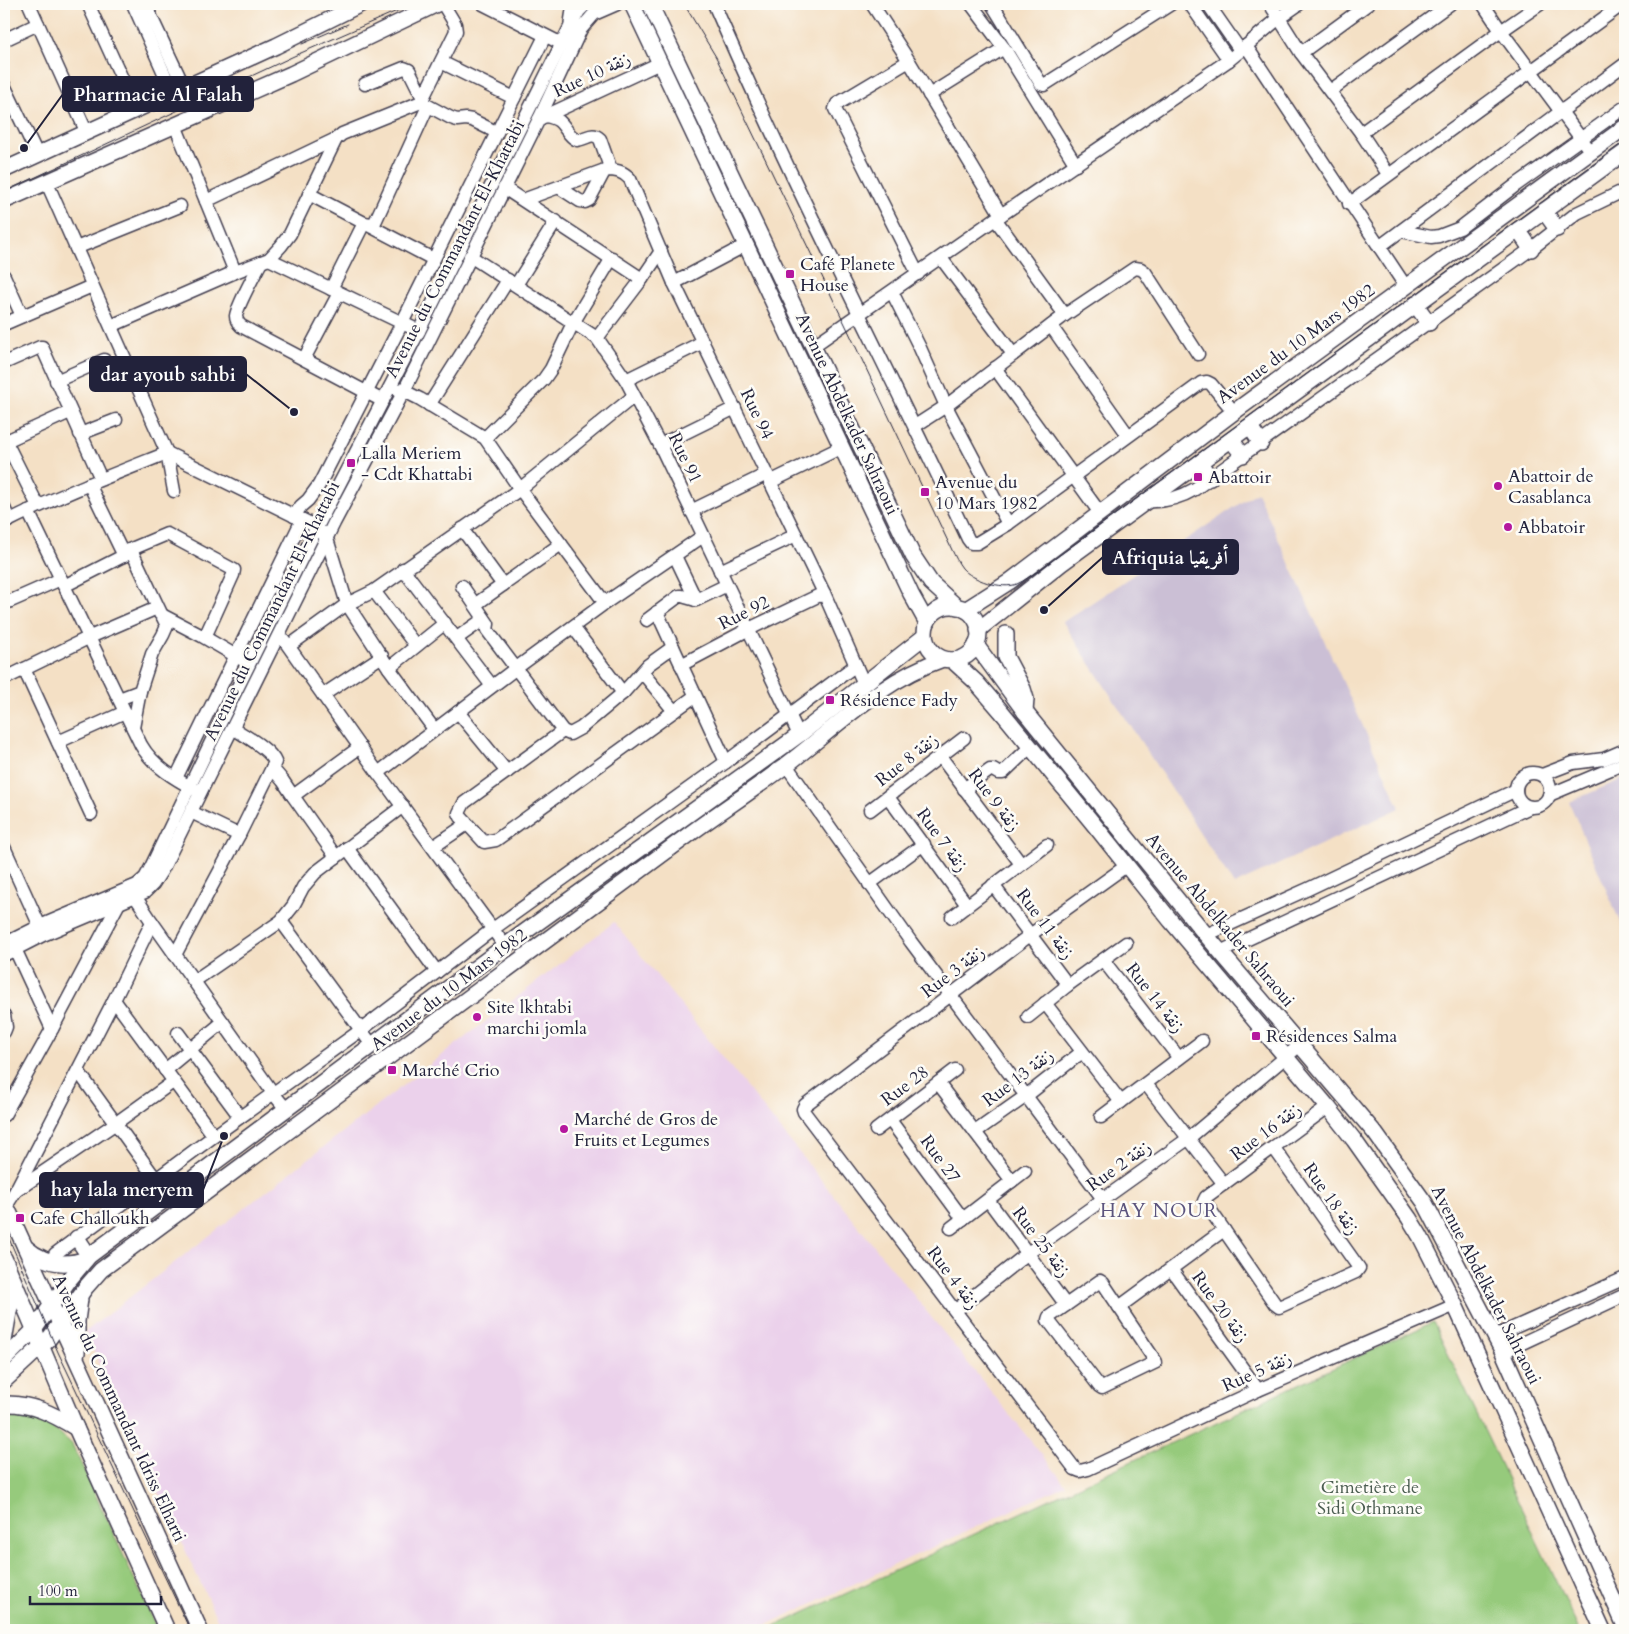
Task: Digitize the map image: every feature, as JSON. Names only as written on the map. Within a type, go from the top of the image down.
[{"type":"main road","points":[[4,170],[276,46],[362,4]]},
{"type":"main road","points":[[4,201],[291,74],[437,4]]},
{"type":"main road","points":[[572,23],[575,4]]},
{"type":"main road","name":"Avenue Abdelkader Sahraoui","points":[[632,4],[926,629]]},
{"type":"main road","name":"Avenue Abdelkader Sahraoui","points":[[650,4],[916,562],[931,583],[961,609]]},
{"type":"main road","name":"Avenue du 10 Mars 1982","points":[[961,609],[1009,582],[1234,412],[1625,127]]},
{"type":"main road","points":[[978,630],[1062,563],[1625,152]]},
{"type":"main road","points":[[1544,210],[1557,229]]},
{"type":"main road","points":[[1518,230],[1531,249]]},
{"type":"main road","points":[[1415,304],[1429,323]]},
{"type":"main road","points":[[1250,427],[1261,443]]},
{"type":"main road","points":[[1231,440],[1243,455]]},
{"type":"main road","points":[[1200,463],[1210,478]]},
{"type":"main road","points":[[948,607],[961,609],[972,615],[976,622],[978,630],[976,645],[966,656],[947,659],[936,655],[930,650],[926,629],[932,615],[940,609],[948,607]]},
{"type":"main road","name":"Avenue du 10 Mars 1982","points":[[4,1360],[34,1330],[69,1280],[88,1257],[505,946],[799,735],[864,684],[926,629]]},
{"type":"main road","points":[[1006,634],[1006,657],[1024,689],[1026,699],[1025,712]]},
{"type":"main road","name":"Avenue Abdelkader Sahraoui","points":[[976,645],[1025,712],[1206,935],[1375,1133],[1425,1203],[1503,1352],[1625,1626]]},
{"type":"main road","name":"Avenue Abdelkader Sahraoui","points":[[947,659],[976,682],[1126,866],[1328,1107],[1354,1140],[1409,1218],[1455,1306],[1603,1630]]},
{"type":"main road","name":"Avenue du 10 Mars 1982","points":[[4,1382],[42,1347],[101,1270],[691,833],[786,765],[887,686],[910,672],[947,659]]},
{"type":"main road","name":"Avenue du Commandant Idriss Elharti","points":[[8,1200],[24,1247],[200,1630]]},
{"type":"main road","points":[[24,1247],[38,1257],[53,1262],[70,1263],[88,1257],[77,1238]]},
{"type":"main road","points":[[6,1263],[76,1428],[168,1630]]},
{"type":"main road","points":[[4,1340],[10,1306],[6,1263]]},
{"type":"main road","points":[[77,1360],[76,1334],[80,1295]]},
{"type":"main road","points":[[4,1404],[19,1404],[38,1408],[55,1415],[76,1428]]},
{"type":"main road","points":[[1528,1466],[1548,1456]]},
{"type":"main road","points":[[1563,1545],[1584,1536]]},
{"type":"street","points":[[29,4],[86,131]]},
{"type":"street","points":[[88,4],[136,109]]},
{"type":"street","points":[[132,4],[164,73],[178,90]]},
{"type":"street","points":[[145,4],[178,90]]},
{"type":"street","points":[[364,223],[372,224],[375,222],[424,102],[456,31],[455,24],[443,4]]},
{"type":"street","points":[[483,4],[562,44]]},
{"type":"street","name":"Avenue du Commandant El-Khattabi","points":[[4,955],[10,946],[42,931],[132,892],[145,892],[162,870],[191,812],[196,790],[249,664],[419,331],[578,11],[586,4]]},
{"type":"street","name":"Avenue du Commandant El-Khattabi","points":[[42,931],[119,903],[132,892],[148,873],[233,728],[327,539],[404,391],[504,188],[543,117],[581,29],[594,14],[617,4]]},
{"type":"street","points":[[714,4],[784,156],[971,543],[978,543],[1008,524],[1202,383],[1207,382],[1211,384],[1234,412]]},
{"type":"street","points":[[872,4],[909,61],[998,218],[1065,315]]},
{"type":"street","points":[[971,4],[1004,48],[1076,165]]},
{"type":"street","points":[[992,4],[1044,86],[1171,4]]},
{"type":"street","points":[[1190,4],[1229,60]]},
{"type":"street","points":[[1208,4],[1243,48],[1406,287]]},
{"type":"street","points":[[1270,4],[1301,53],[1361,133],[1388,174]]},
{"type":"street","points":[[813,346],[1229,60],[1279,18],[1299,4]]},
{"type":"street","points":[[1301,53],[1368,4]]},
{"type":"street","points":[[1330,92],[1450,4]]},
{"type":"street","points":[[1483,4],[1592,152]]},
{"type":"street","points":[[1361,133],[1501,30],[1540,4]]},
{"type":"street","points":[[1349,204],[1624,4]]},
{"type":"street","points":[[4,40],[38,24]]},
{"type":"street","points":[[176,778],[236,656],[298,518],[301,506],[320,485],[545,36]]},
{"type":"street","points":[[929,95],[1004,48]]},
{"type":"street","points":[[909,61],[837,104],[835,108],[836,114],[918,274]]},
{"type":"street","points":[[441,62],[514,98]]},
{"type":"street","name":"Rue 10 زنقة","points":[[543,117],[660,63]]},
{"type":"street","points":[[1379,247],[1563,112],[1625,64]]},
{"type":"street","points":[[365,84],[404,68],[408,70],[424,102],[457,120],[472,120],[496,132]]},
{"type":"street","points":[[4,85],[7,100],[37,154]]},
{"type":"street","points":[[206,201],[336,139],[342,134],[424,102]]},
{"type":"street","points":[[1402,231],[1431,237],[1440,236],[1460,228],[1625,107]]},
{"type":"street","points":[[543,117],[560,122],[573,138],[581,140],[591,135],[597,136],[600,139],[608,170],[589,200],[585,202],[580,201],[560,188]]},
{"type":"street","points":[[175,125],[235,272]]},
{"type":"street","points":[[111,326],[265,260],[281,246],[290,234],[336,139]]},
{"type":"street","points":[[523,200],[608,170]]},
{"type":"street","name":"Rue 94","points":[[608,170],[619,171],[630,179],[674,282],[824,594],[864,684]]},
{"type":"street","points":[[47,183],[167,453],[174,491]]},
{"type":"street","points":[[504,188],[642,279]]},
{"type":"street","points":[[1147,501],[1167,500],[1182,496],[1210,478],[1429,323],[1577,213],[1624,190]]},
{"type":"street","points":[[309,194],[433,259]]},
{"type":"street","points":[[76,248],[180,206]]},
{"type":"street","points":[[430,405],[556,221]]},
{"type":"street","points":[[304,359],[364,223]]},
{"type":"street","points":[[674,282],[746,245]]},
{"type":"street","points":[[597,338],[661,251]]},
{"type":"street","name":"Rue 91","points":[[470,256],[597,338],[626,380],[660,445],[799,735]]},
{"type":"street","points":[[485,438],[547,374],[573,323],[612,258]]},
{"type":"street","points":[[941,258],[1013,354]]},
{"type":"street","points":[[265,260],[419,331]]},
{"type":"street","points":[[265,260],[238,310],[236,318],[238,323],[383,401]]},
{"type":"street","points":[[915,426],[946,406],[1065,315],[1132,269],[1138,268],[1145,272],[1198,354]]},
{"type":"street","points":[[4,276],[22,316]]},
{"type":"street","points":[[4,324],[92,286]]},
{"type":"street","points":[[892,292],[946,406],[1008,524]]},
{"type":"street","points":[[1051,326],[1128,435]]},
{"type":"street","points":[[626,380],[703,342]]},
{"type":"street","points":[[4,363],[41,347],[80,434],[95,481],[123,554]]},
{"type":"street","points":[[56,381],[104,360]]},
{"type":"street","points":[[995,368],[1100,513]]},
{"type":"street","points":[[390,387],[404,391],[485,438],[520,489],[605,603]]},
{"type":"street","points":[[289,646],[346,604],[374,590],[520,489],[634,396]]},
{"type":"street","points":[[660,445],[735,408]]},
{"type":"street","points":[[70,412],[4,440],[63,582],[148,757],[196,790]]},
{"type":"street","points":[[80,434],[116,420]]},
{"type":"street","points":[[691,511],[842,448]]},
{"type":"street","points":[[4,508],[6,521],[95,481],[167,453],[298,518],[317,528],[327,539],[346,604],[434,729]]},
{"type":"street","points":[[462,529],[503,585]]},
{"type":"street","points":[[4,604],[63,582],[167,534],[234,570],[205,638]]},
{"type":"street","points":[[720,571],[796,535]]},
{"type":"street","points":[[378,773],[434,729],[605,603],[703,536]]},
{"type":"street","points":[[476,604],[561,544]]},
{"type":"street","points":[[123,554],[129,553],[134,556],[166,626],[163,636],[152,654],[140,692],[133,728]]},
{"type":"street","points":[[675,556],[696,600]]},
{"type":"street","points":[[403,569],[492,686]]},
{"type":"street","points":[[646,620],[679,596],[696,600],[727,585]]},
{"type":"street","points":[[462,586],[488,624],[487,630],[515,669],[563,731],[570,734],[576,732],[623,693],[648,665],[673,647]]},
{"type":"street","points":[[374,590],[416,646]]},
{"type":"street","name":"Rue 92","points":[[681,665],[748,629],[824,594]]},
{"type":"street","points":[[4,679],[90,638],[159,611]]},
{"type":"street","points":[[159,611],[249,664]]},
{"type":"street","points":[[657,612],[726,762]]},
{"type":"street","points":[[456,638],[484,619]]},
{"type":"street","points":[[390,668],[445,623]]},
{"type":"street","points":[[573,627],[623,693]]},
{"type":"street","points":[[280,636],[505,946]]},
{"type":"street","points":[[323,695],[382,656]]},
{"type":"street","points":[[55,1254],[156,1178],[361,1030],[493,929],[726,762],[856,665]]},
{"type":"street","points":[[24,669],[91,814]]},
{"type":"street","points":[[642,672],[674,711]]},
{"type":"street","points":[[119,699],[140,692]]},
{"type":"street","points":[[563,731],[464,803],[459,813],[484,842],[496,840],[695,696]]},
{"type":"street","points":[[58,742],[125,712]]},
{"type":"street","points":[[458,712],[507,772]]},
{"type":"street","points":[[175,956],[239,835],[275,761],[272,756],[255,742],[233,728]]},
{"type":"street","name":"Rue 8 زنقة","points":[[870,810],[964,738]]},
{"type":"street","points":[[293,796],[360,747]]},
{"type":"street","points":[[964,789],[990,770],[1003,773],[1030,747]]},
{"type":"street","points":[[1542,775],[1574,763],[1595,762],[1625,750]]},
{"type":"street","name":"Rue 9 زنقة","points":[[940,756],[1021,864]]},
{"type":"street","points":[[1220,952],[1530,807],[1538,806],[1549,795],[1625,763]]},
{"type":"street","points":[[786,765],[869,884],[1103,1199]]},
{"type":"street","points":[[272,768],[283,780],[336,857]]},
{"type":"street","points":[[1530,807],[1516,796],[1517,784],[1524,774],[1536,772],[1542,775],[1549,783],[1549,795]]},
{"type":"street","points":[[1206,935],[1308,889],[1516,790]]},
{"type":"street","name":"Rue 7 زنقة","points":[[888,797],[967,905]]},
{"type":"street","points":[[194,982],[281,921],[293,906],[303,887],[315,873],[403,806]]},
{"type":"street","points":[[191,812],[239,835]]},
{"type":"street","points":[[433,847],[467,824]]},
{"type":"street","points":[[869,884],[924,844]]},
{"type":"street","points":[[952,917],[1047,844]]},
{"type":"street","points":[[347,848],[437,972]]},
{"type":"street","points":[[4,849],[42,931]]},
{"type":"street","name":"Rue 3 زنقة","points":[[803,1109],[805,1105],[1030,935],[1126,866]]},
{"type":"street","name":"Rue 11 زنقة","points":[[994,884],[1068,985]]},
{"type":"street","points":[[132,892],[175,956],[286,1109]]},
{"type":"street","points":[[4,1115],[119,903]]},
{"type":"street","points":[[281,921],[372,1045]]},
{"type":"street","points":[[8,1200],[78,1071],[152,922]]},
{"type":"street","points":[[1028,1017],[1045,1002],[1126,943]]},
{"type":"street","points":[[10,946],[52,1029]]},
{"type":"street","name":"Rue 14 زنقة","points":[[1103,960],[1179,1058]]},
{"type":"street","points":[[114,1000],[214,1136]]},
{"type":"street","name":"Rue 13 زنقة","points":[[1045,1002],[1121,1102]]},
{"type":"street","points":[[4,1016],[6,1027],[4,1032]]},
{"type":"street","points":[[165,1070],[223,1022]]},
{"type":"street","points":[[178,1033],[240,1117]]},
{"type":"street","points":[[1101,1117],[1202,1041]]},
{"type":"street","name":"Rue 2 زنقة","points":[[956,1310],[1028,1253],[1189,1138],[1300,1046]]},
{"type":"street","name":"Rue 13 زنقة","points":[[975,1132],[1026,1096],[1082,1052]]},
{"type":"street","name":"Rue 28","points":[[876,1130],[955,1070]]},
{"type":"street","points":[[78,1071],[168,1196]]},
{"type":"street","points":[[8,1200],[173,1082]]},
{"type":"street","points":[[938,1083],[1012,1181]]},
{"type":"street","name":"Rue 16 زنقة","points":[[1146,1084],[1224,1184]]},
{"type":"street","name":"Rue 16 زنقة","points":[[1224,1230],[1204,1201],[1206,1197],[1328,1107]]},
{"type":"street","name":"Rue 4 زنقة","points":[[803,1109],[1076,1469]]},
{"type":"street","name":"Rue 27","points":[[890,1120],[963,1219]]},
{"type":"street","name":"Rue 18 زنقة","points":[[1224,1230],[1278,1306],[1358,1270],[1358,1266],[1274,1148]]},
{"type":"street","points":[[951,1228],[1025,1171]]},
{"type":"street","name":"Rue 25 زنقة","points":[[988,1200],[1066,1304]]},
{"type":"street","points":[[1119,1307],[1224,1230]]},
{"type":"street","name":"Rue 20 زنقة","points":[[1171,1269],[1258,1390]]},
{"type":"street","points":[[1494,1336],[1625,1278]]},
{"type":"street","points":[[1100,1281],[1156,1362],[1101,1388],[1048,1319],[1066,1304],[1100,1281]]},
{"type":"street","points":[[1600,1289],[1606,1303]]},
{"type":"street","points":[[1503,1352],[1625,1295]]},
{"type":"street","name":"Rue 5 زنقة","points":[[1076,1469],[1080,1471],[1088,1469],[1258,1390],[1455,1306]]},
{"type":"shaded area","name":"Abattoir","points":[[1257,492],[1400,808],[1234,885],[1063,622]]},
{"type":"shaded area","points":[[1625,778],[1625,934],[1569,802]]},
{"type":"shaded area","name":"Marché de Gros de Fruits et Legumes","points":[[614,922],[1066,1485],[755,1630],[222,1630],[85,1332]]},
{"type":"green space","name":"Cimetière de Sidi Othmane","points":[[1433,1322],[1579,1630],[767,1630]]},
{"type":"green space","points":[[16,1412],[44,1419],[72,1444],[158,1630],[4,1630],[4,1413]]},
{"type":"tram line","points":[[4,192],[294,56],[413,4]]},
{"type":"tram line","points":[[684,4],[716,57],[957,559],[962,568],[967,572],[980,580],[996,585],[1011,586],[1038,571],[1625,141]]},
{"type":"tram line","points":[[302,44],[348,24]]},
{"type":"tram line","points":[[4,1227],[58,1352],[190,1630]]},
{"type":"place","name":"Pharmacie Al Falah","points":[[24,148]]},
{"type":"place","name":"Café Planete House","points":[[790,274]]},
{"type":"place","name":"dar ayoub sahbi","points":[[294,412]]},
{"type":"place","name":"Lalla Meriem - Cdt Khattabi","points":[[351,463]]},
{"type":"place","name":"Abattoir","points":[[1198,477]]},
{"type":"place","name":"Abattoir de Casablanca","points":[[1498,486]]},
{"type":"place","name":"Avenue du 10 Mars 1982","points":[[925,492]]},
{"type":"place","name":"Abbatoir","points":[[1508,527]]},
{"type":"place","name":"Afriquia أفريقيا","points":[[1044,610]]},
{"type":"place","name":"Résidence Fady","points":[[830,700]]},
{"type":"place","name":"Site lkhtabi marchi jomla","points":[[477,1017]]},
{"type":"place","name":"Résidences Salma","points":[[1256,1036]]},
{"type":"place","name":"Marché Crio","points":[[392,1070]]},
{"type":"place","name":"Marché de Gros de Fruits et Legumes","points":[[564,1129]]},
{"type":"place","name":"hay lala meryem","points":[[224,1136]]},
{"type":"place","name":"Cafe Challoukh","points":[[20,1218]]},
{"type":"district","name":"HAY NOUR","points":[[1159,1211]]}]
